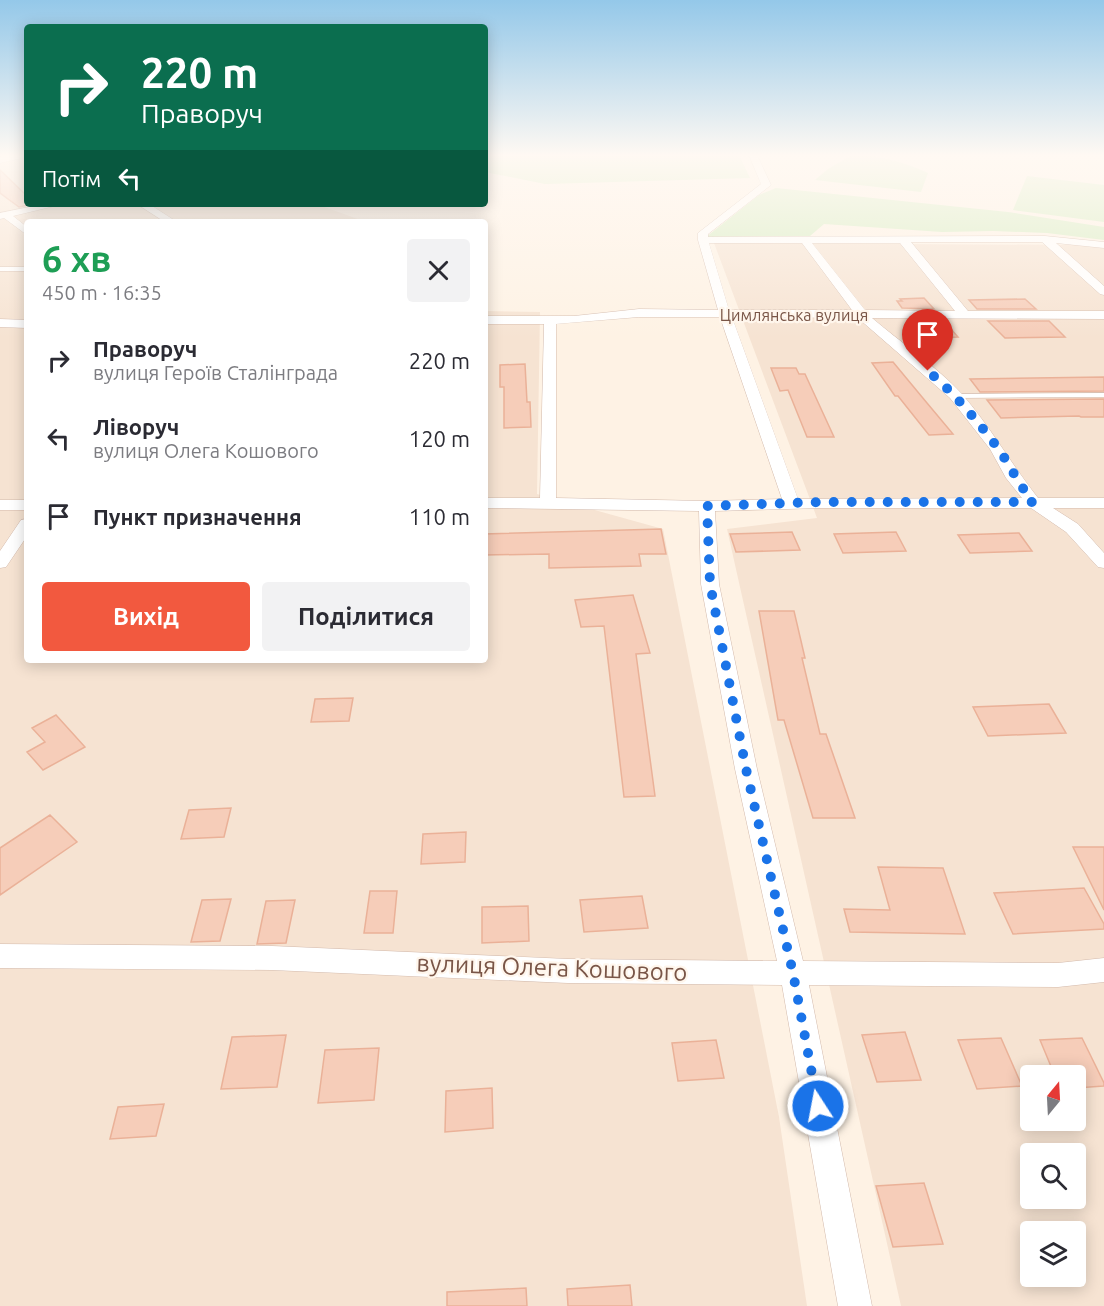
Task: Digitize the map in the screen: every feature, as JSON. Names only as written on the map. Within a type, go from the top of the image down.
[{"type":"street","points":[[4,216],[24,230]]},
{"type":"street","points":[[725,216],[703,232],[703,240],[725,315],[792,504]]},
{"type":"street","points":[[703,240],[1045,239],[1104,245]]},
{"type":"street","points":[[1045,239],[1104,292]]},
{"type":"street","points":[[804,240],[862,315],[956,396],[997,448],[1014,478],[1033,502],[1072,528],[1104,563]]},
{"type":"street","points":[[903,240],[965,315]]},
{"type":"street","name":"Цимлянська вулиця","points":[[488,320],[574,320],[639,313],[1104,315]]},
{"type":"street","points":[[548,503],[550,320]]},
{"type":"street","points":[[0,323],[24,324]]},
{"type":"street","points":[[488,503],[707,506],[1104,502]]},
{"type":"street","points":[[0,505],[24,504]]},
{"type":"street","points":[[707,506],[710,584],[746,769],[793,973],[855,1306]]},
{"type":"street","points":[[0,563],[24,528]]},
{"type":"street","name":"вулиця Олега Кошового","points":[[0,956],[272,958],[568,971],[1058,975],[1104,970]]},
{"type":"lane","points":[[0,269],[24,269]]},
{"type":"lane","points":[[956,396],[1104,395]]},
{"type":"shaded area","points":[[0,216],[349,216],[358,219],[24,219],[24,663],[488,663],[488,311],[540,312],[537,494],[663,529],[779,1117],[807,1306],[0,1306]]},
{"type":"shaded area","points":[[714,243],[1087,245],[1104,247],[1104,1306],[901,1306],[727,529],[817,518]]},
{"type":"green space","points":[[733,216],[1033,216],[1104,227],[1104,240],[1047,233],[942,232],[824,224],[810,236],[706,237]]},
{"type":"green space","points":[[1058,216],[1104,216],[1104,222]]},
{"type":"building","points":[[924,298],[934,309],[902,308],[897,301],[902,301],[900,299]]},
{"type":"building","points":[[1025,299],[1036,309],[977,309],[969,300]]},
{"type":"building","points":[[912,320],[944,321],[958,337],[926,338]]},
{"type":"building","points":[[988,321],[1049,321],[1065,337],[1005,338]]},
{"type":"building","points":[[893,362],[953,434],[929,435],[898,396],[895,396],[872,363]]},
{"type":"building","points":[[525,364],[531,427],[504,428],[504,387],[500,387],[500,365]]},
{"type":"building","points":[[771,368],[796,368],[799,374],[805,374],[834,437],[807,437],[788,390],[780,391]]},
{"type":"building","points":[[1104,377],[1104,391],[980,392],[970,379]]},
{"type":"building","points":[[1104,399],[1104,417],[1001,418],[987,400]]},
{"type":"building","points":[[661,529],[666,554],[639,554],[641,566],[549,568],[549,554],[488,555],[488,534]]},
{"type":"building","points":[[792,532],[800,550],[736,552],[730,534]]},
{"type":"building","points":[[896,532],[906,551],[843,553],[834,534]]},
{"type":"building","points":[[1019,533],[1032,551],[970,553],[958,535]]},
{"type":"building","points":[[633,595],[650,653],[636,654],[655,796],[624,797],[604,626],[581,627],[575,600]]},
{"type":"building","points":[[759,611],[794,611],[805,658],[802,658],[820,734],[826,734],[855,818],[813,818],[784,720],[778,720]]},
{"type":"building","points":[[353,698],[349,721],[311,722],[315,699]]},
{"type":"building","points":[[1049,704],[1066,733],[988,736],[973,707]]},
{"type":"building","points":[[56,715],[85,747],[43,770],[27,752],[45,742],[32,728]]},
{"type":"building","points":[[231,808],[224,837],[181,839],[189,810]]},
{"type":"building","points":[[50,815],[77,842],[0,895],[0,848]]},
{"type":"building","points":[[466,832],[465,862],[421,864],[423,834]]},
{"type":"building","points":[[1073,847],[1104,847],[1104,910]]},
{"type":"building","points":[[878,867],[943,868],[965,934],[850,932],[844,909],[890,910]]},
{"type":"building","points":[[1084,888],[1104,924],[1104,929],[1013,934],[994,893]]},
{"type":"building","points":[[370,891],[397,891],[393,933],[364,933]]},
{"type":"building","points":[[642,896],[648,928],[584,932],[580,900]]},
{"type":"building","points":[[231,899],[220,941],[191,942],[202,900]]},
{"type":"building","points":[[295,900],[286,943],[257,944],[266,901]]},
{"type":"building","points":[[528,906],[529,941],[482,943],[482,907]]},
{"type":"building","points":[[905,1032],[921,1080],[877,1082],[862,1035]]},
{"type":"building","points":[[286,1035],[277,1087],[221,1089],[232,1037]]},
{"type":"building","points":[[1001,1038],[1020,1086],[977,1089],[958,1040]]},
{"type":"building","points":[[1082,1038],[1104,1086],[1086,1087],[1086,1065],[1050,1065],[1040,1040]]},
{"type":"building","points":[[716,1040],[724,1078],[678,1081],[672,1043]]},
{"type":"building","points":[[379,1048],[374,1100],[318,1103],[325,1050]]},
{"type":"building","points":[[492,1088],[493,1128],[445,1132],[446,1091]]},
{"type":"building","points":[[164,1104],[156,1136],[110,1139],[118,1107]]},
{"type":"building","points":[[924,1183],[943,1244],[893,1247],[876,1186]]},
{"type":"building","points":[[630,1285],[632,1306],[568,1306],[567,1289]]},
{"type":"building","points":[[526,1288],[527,1306],[447,1306],[447,1292]]},
{"type":"route","points":[[818,1106],[793,973],[746,769],[710,584],[707,506],[821,502],[1033,502],[1014,478],[997,448],[955,394],[928,371]]}]
